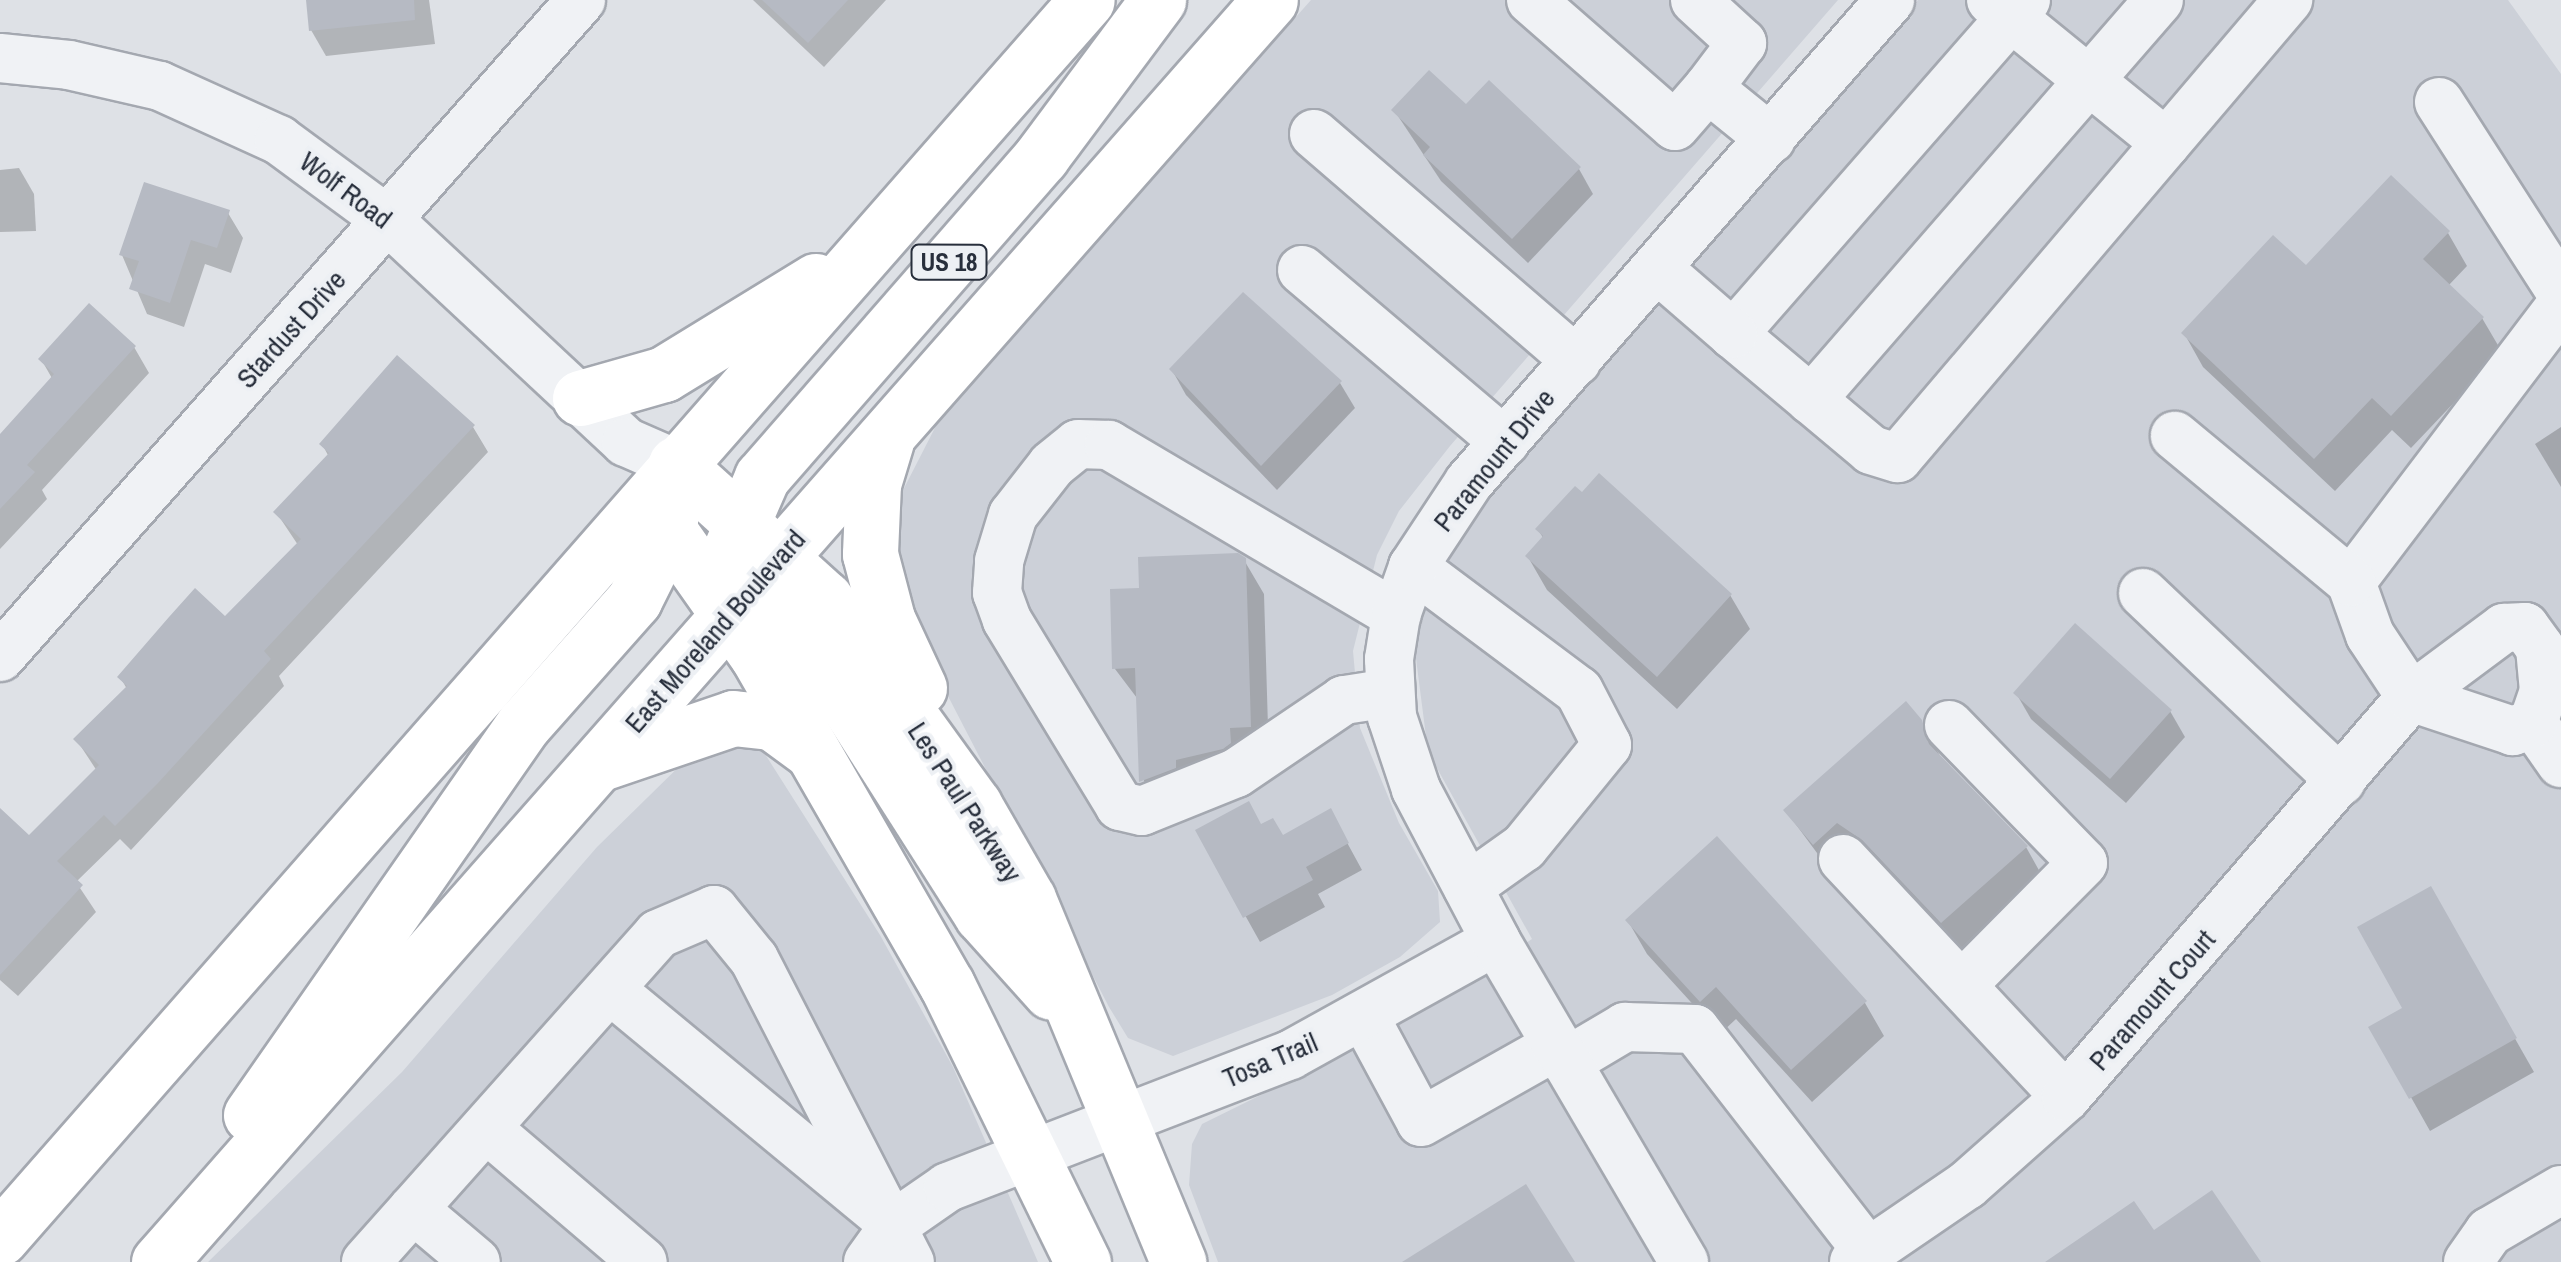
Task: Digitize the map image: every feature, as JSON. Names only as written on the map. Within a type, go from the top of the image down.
[{"type":"main road","points":[[0,1238],[666,500],[861,254],[1087,0]]},
{"type":"main road","name":"US 18","points":[[747,565],[778,456],[1041,157],[1158,0]]},
{"type":"main road","name":"East Moreland Boulevard","points":[[167,1252],[600,763],[747,565],[890,429],[1270,0]]},
{"type":"main road","points":[[580,398],[664,374],[861,254]]},
{"type":"main road","name":"US 18","points":[[890,429],[869,513],[872,566],[887,618],[974,804]]},
{"type":"main road","points":[[167,1252],[258,1104],[524,724],[634,600],[666,500]]},
{"type":"main road","name":"Les Paul Parkway","points":[[666,500],[747,565],[825,599],[974,804],[1028,899],[1178,1262]]},
{"type":"main road","name":"Les Paul Parkway","points":[[666,500],[747,565],[810,750],[947,985],[1032,1151],[1083,1262]]},
{"type":"main road","points":[[747,565],[827,672],[982,914],[1076,1020]]},
{"type":"main road","points":[[600,763],[733,718],[772,722],[810,750]]},
{"type":"street","name":"Stardust Drive","points":[[0,657],[581,0]]},
{"type":"street","points":[[1531,0],[1675,126],[1742,44],[1694,0]]},
{"type":"street","name":"Paramount Drive","points":[[1684,1262],[1496,942],[1416,790],[1390,693],[1396,615],[1413,567],[1450,507],[1890,0]]},
{"type":"street","points":[[1811,400],[2159,0]]},
{"type":"street","points":[[1658,270],[1870,450],[1898,458],[2288,0]]},
{"type":"street","points":[[1733,334],[2010,6],[2088,80],[2166,143]]},
{"type":"street","name":"Wolf Road","points":[[0,58],[115,73],[195,98],[280,140],[389,221],[580,398],[626,442],[666,500]]},
{"type":"street","points":[[1708,88],[1771,138]]},
{"type":"street","points":[[2439,102],[2561,292]]},
{"type":"street","points":[[1314,134],[1577,361]]},
{"type":"street","points":[[1302,270],[1505,442]]},
{"type":"street","points":[[2351,582],[2561,305]]},
{"type":"street","points":[[2176,436],[2351,582],[2370,635],[2411,697],[2512,730],[2533,723],[2561,762]]},
{"type":"street","points":[[1390,693],[1344,700],[1236,773],[1142,811],[1120,806],[1007,620],[997,593],[999,561],[1013,515],[1052,465],[1078,444],[1109,446],[1396,615]]},
{"type":"street","points":[[1413,567],[1579,691],[1607,746],[1524,847],[1468,886]]},
{"type":"street","points":[[2143,593],[2340,781]]},
{"type":"street","name":"Paramount Court","points":[[1861,1257],[1966,1186],[2066,1097],[2411,697],[2476,644],[2504,628],[2525,626],[2540,648],[2544,691],[2533,723]]},
{"type":"street","points":[[1949,726],[2082,863],[1962,984]]},
{"type":"street","points":[[1843,858],[2066,1097]]},
{"type":"street","points":[[366,1262],[612,992],[658,934],[714,910],[754,959],[903,1243]]},
{"type":"street","name":"Tosa Trail","points":[[868,1262],[903,1243],[948,1188],[1032,1151],[1121,1123],[1290,1055],[1496,942]]},
{"type":"street","points":[[612,992],[856,1198],[903,1243]]},
{"type":"street","points":[[1364,1016],[1421,1122],[1625,1027],[1696,1029],[1861,1257]]},
{"type":"street","points":[[486,1128],[643,1262]]},
{"type":"street","points":[[2468,1262],[2488,1232],[2561,1190]]},
{"type":"street","points":[[413,1209],[476,1262]]},
{"type":"shaded area","points":[[1311,0],[1838,0],[1450,446],[1399,511],[1377,555],[1353,651],[1360,728],[1399,823],[1438,891],[1440,922],[1400,957],[1332,995],[1173,1056],[1128,1038],[1109,1007],[906,615],[893,541],[899,498],[940,418]]},
{"type":"shaded area","points":[[1918,0],[2508,0],[2561,74],[2561,1262],[1218,1262],[1189,1185],[1192,1144],[1202,1124],[1381,1036],[1532,939],[1428,752],[1414,643],[1425,591],[1478,502]]},
{"type":"shaded area","points":[[758,743],[880,935],[953,1067],[1038,1262],[208,1262],[402,1072],[597,847],[698,748]]},
{"type":"building","points":[[306,0],[414,0],[415,20],[309,31]]},
{"type":"building","points":[[762,0],[848,0],[808,43]]},
{"type":"building","points":[[1429,70],[1466,104],[1489,80],[1581,167],[1512,239],[1423,155],[1430,147],[1391,110]]},
{"type":"building","points":[[2391,175],[2450,231],[2423,259],[2484,317],[2391,416],[2372,398],[2314,459],[2181,333],[2273,235],[2306,265]]},
{"type":"building","points":[[144,182],[230,210],[217,248],[191,240],[170,303],[129,289],[139,261],[119,255]]},
{"type":"building","points":[[1243,292],[1342,381],[1261,466],[1169,369]]},
{"type":"building","points":[[89,303],[136,346],[27,465],[35,472],[0,509],[0,434],[54,374],[38,359]]},
{"type":"building","points":[[397,355],[475,425],[264,651],[271,659],[158,783],[115,826],[104,815],[57,861],[83,885],[0,975],[0,808],[29,835],[99,765],[73,739],[127,686],[117,677],[195,588],[225,616],[301,539],[273,512],[329,453],[319,444]]},
{"type":"building","points":[[1599,473],[1732,594],[1657,677],[1525,556],[1543,536],[1535,529],[1575,486],[1582,492]]},
{"type":"building","points":[[1238,553],[1246,558],[1251,727],[1230,728],[1231,743],[1223,749],[1176,760],[1176,768],[1139,782],[1135,668],[1112,669],[1110,589],[1139,588],[1138,557]]},
{"type":"building","points":[[2075,623],[2172,710],[2110,779],[2013,693]]},
{"type":"building","points":[[1906,701],[1922,720],[1929,744],[2028,846],[1941,923],[1862,840],[1837,823],[1813,845],[1783,810]]},
{"type":"building","points":[[1249,801],[1261,824],[1273,818],[1283,835],[1331,808],[1349,843],[1306,867],[1313,880],[1243,918],[1195,830]]},
{"type":"building","points":[[1717,836],[1867,1001],[1791,1070],[1716,987],[1700,1002],[1625,920]]},
{"type":"building","points":[[2431,886],[2517,1038],[2409,1099],[2368,1027],[2402,1008],[2357,927]]},
{"type":"building","points":[[1526,1184],[1575,1262],[1402,1262]]},
{"type":"building","points":[[2212,1190],[2261,1262],[2045,1262],[2134,1201],[2154,1230]]}]
